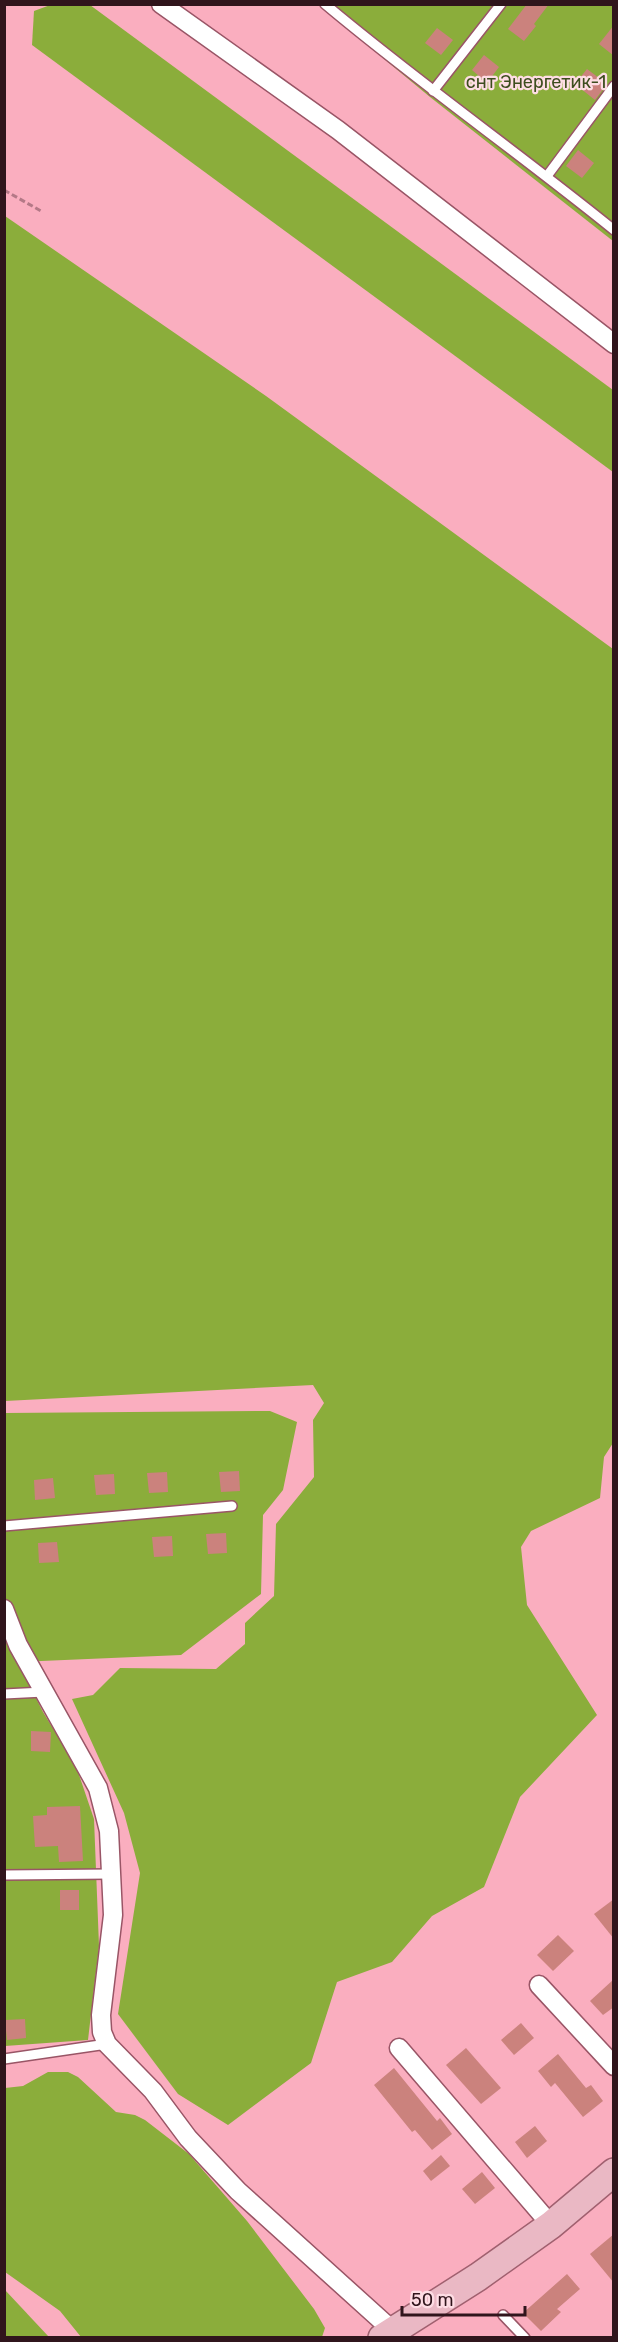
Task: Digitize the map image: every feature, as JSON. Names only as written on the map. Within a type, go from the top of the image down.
[{"type":"main road","points":[[387,2334],[478,2277],[551,2225],[614,2172]]},
{"type":"street","points":[[160,4],[338,130],[614,344]]},
{"type":"street","points":[[4,1609],[18,1645],[98,1788],[109,1832],[113,1916],[101,2015],[102,2032],[107,2044],[153,2091],[188,2138],[238,2191],[387,2334]]},
{"type":"street","points":[[539,1985],[614,2066]]},
{"type":"street","points":[[399,2048],[551,2225]]},
{"type":"lane","points":[[432,92],[501,4]]},
{"type":"lane","points":[[328,5],[432,92],[547,176],[614,230]]},
{"type":"lane","points":[[547,176],[614,86]]},
{"type":"lane","points":[[4,1526],[232,1506]]},
{"type":"lane","points":[[4,1694],[44,1692]]},
{"type":"lane","points":[[4,1875],[111,1874]]},
{"type":"lane","points":[[4,2059],[107,2044]]},
{"type":"lane","points":[[503,2315],[525,2337]]},
{"type":"path","points":[[4,190],[41,211]]},
{"type":"green space","points":[[53,4],[90,5],[613,390],[613,472],[32,45],[34,11]]},
{"type":"green space","name":"снт Энергетик-1","points":[[319,5],[613,5],[613,241],[430,97]]},
{"type":"green space","points":[[5,216],[266,396],[613,649],[613,1443],[604,1457],[600,1498],[531,1531],[521,1547],[527,1605],[597,1715],[520,1797],[484,1887],[432,1916],[392,1962],[337,1982],[311,2063],[228,2125],[178,2094],[118,2014],[140,1873],[124,1813],[72,1699],[93,1695],[120,1668],[216,1669],[245,1644],[245,1623],[274,1596],[276,1524],[314,1477],[313,1420],[324,1403],[313,1385],[5,1401]]},
{"type":"green space","points":[[270,1411],[297,1422],[283,1490],[263,1515],[261,1594],[181,1655],[18,1662],[43,1712],[76,1766],[94,1819],[99,1946],[88,2040],[5,2046],[5,1413]]},
{"type":"green space","points":[[48,2072],[68,2072],[78,2077],[116,2112],[135,2115],[145,2120],[189,2154],[247,2221],[314,2309],[325,2328],[322,2337],[81,2337],[60,2311],[5,2272],[5,2088],[23,2086]]},
{"type":"green space","points":[[5,2290],[49,2337],[5,2337]]},
{"type":"building","points":[[527,4],[549,4],[524,41],[508,29]]},
{"type":"building","points":[[614,25],[614,56],[599,44]]},
{"type":"building","points":[[437,28],[453,40],[441,55],[425,43]]},
{"type":"building","points":[[484,55],[499,67],[487,83],[472,70]]},
{"type":"building","points":[[587,69],[607,84],[595,100],[575,84]]},
{"type":"building","points":[[578,150],[594,163],[582,178],[566,166]]},
{"type":"building","points":[[239,1471],[240,1491],[221,1492],[219,1472]]},
{"type":"building","points":[[167,1472],[168,1492],[149,1493],[147,1473]]},
{"type":"building","points":[[114,1474],[115,1494],[96,1495],[94,1475]]},
{"type":"building","points":[[53,1478],[55,1498],[35,1500],[34,1480]]},
{"type":"building","points":[[226,1533],[227,1553],[208,1554],[206,1534]]},
{"type":"building","points":[[172,1536],[173,1556],[154,1557],[152,1537]]},
{"type":"building","points":[[57,1542],[59,1562],[39,1563],[38,1543]]},
{"type":"building","points":[[31,1731],[51,1732],[50,1752],[31,1751]]},
{"type":"building","points":[[80,1806],[83,1861],[59,1862],[58,1846],[35,1847],[33,1816],[47,1815],[47,1807]]},
{"type":"building","points":[[60,1890],[79,1890],[79,1910],[60,1910]]},
{"type":"building","points":[[614,1899],[614,1939],[594,1914]]},
{"type":"building","points":[[558,1935],[574,1951],[553,1971],[537,1955]]},
{"type":"building","points":[[614,1979],[614,2007],[603,2015],[590,2001]]},
{"type":"building","points":[[25,2019],[26,2038],[7,2040],[5,2020]]},
{"type":"building","points":[[521,2023],[534,2038],[514,2055],[501,2040]]},
{"type":"building","points":[[466,2048],[501,2088],[481,2104],[446,2065]]},
{"type":"building","points":[[558,2054],[586,2088],[591,2085],[603,2101],[583,2117],[555,2083],[551,2087],[538,2071]]},
{"type":"building","points":[[394,2068],[437,2121],[440,2118],[452,2134],[432,2150],[415,2130],[412,2132],[374,2085]]},
{"type":"building","points":[[535,2126],[547,2141],[527,2158],[515,2142]]},
{"type":"building","points":[[441,2155],[450,2166],[431,2181],[423,2171]]},
{"type":"building","points":[[482,2172],[495,2188],[475,2204],[462,2189]]},
{"type":"building","points":[[614,2234],[614,2283],[590,2254]]},
{"type":"building","points":[[567,2274],[580,2289],[557,2309],[561,2312],[541,2331],[523,2313]]}]
